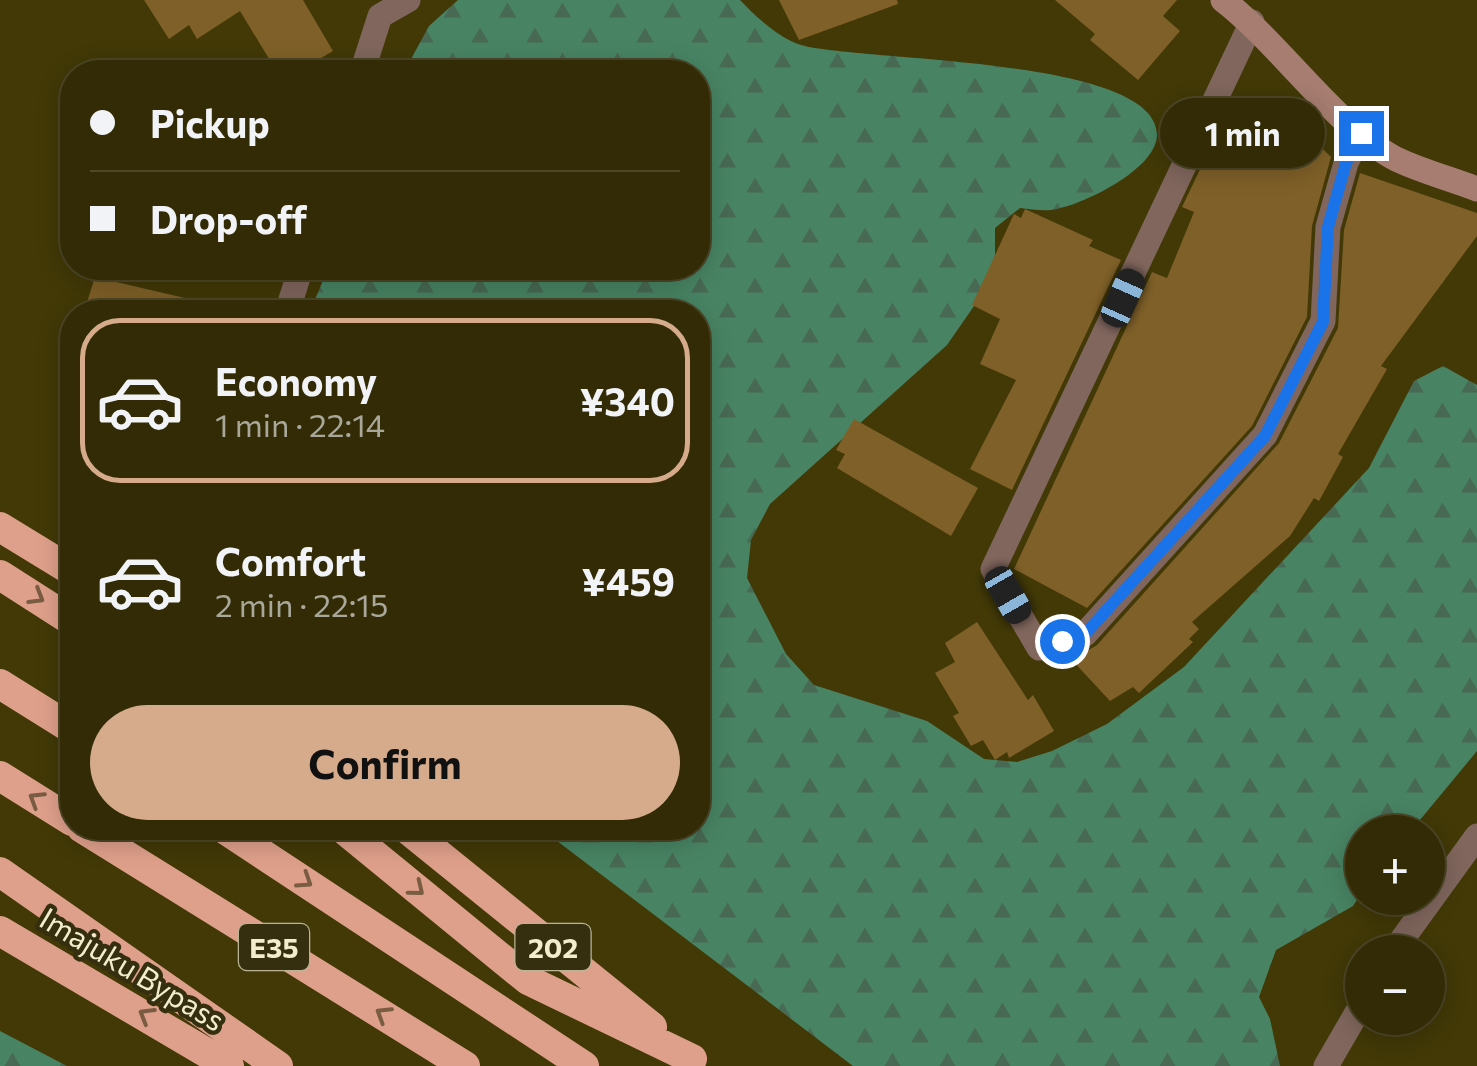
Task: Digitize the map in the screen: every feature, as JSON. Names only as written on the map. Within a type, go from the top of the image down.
[{"type":"highway","points":[[0,527],[60,564]]},
{"type":"highway","points":[[0,575],[60,613]]},
{"type":"highway","points":[[0,684],[60,722]]},
{"type":"highway","points":[[0,776],[60,814]]},
{"type":"highway","name":"E35","points":[[101,840],[466,1066]]},
{"type":"highway","name":"E35","points":[[241,840],[584,1066]]},
{"type":"highway","points":[[357,840],[528,980],[696,1063]]},
{"type":"highway","name":"202","points":[[421,840],[696,1063]]},
{"type":"highway","points":[[0,872],[278,1066]]},
{"type":"highway","name":"Imajuku Bypass","points":[[0,931],[229,1066]]},
{"type":"main road","points":[[1223,0],[1252,22],[1361,133],[1395,158],[1477,188]]},
{"type":"street","points":[[364,60],[375,8],[408,0]]},
{"type":"street","points":[[1252,22],[994,569],[1039,648],[1085,634],[1265,436],[1323,322],[1328,227],[1346,163],[1361,133]]},
{"type":"street","points":[[1405,935],[1477,836]]},
{"type":"street","points":[[1326,1066],[1345,1033]]},
{"type":"green space","points":[[458,0],[740,0],[776,32],[801,45],[1059,76],[1109,90],[1143,108],[1157,134],[1145,160],[1098,193],[1051,210],[1020,208],[995,228],[995,255],[983,293],[947,345],[770,504],[751,540],[747,578],[786,654],[814,685],[927,721],[984,759],[1017,762],[1052,751],[1107,724],[1184,667],[1369,468],[1414,381],[1443,366],[1477,385],[1477,751],[1424,815],[1345,815],[1345,911],[1276,950],[1259,997],[1270,1019],[1280,1066],[853,1066],[556,840],[710,840],[710,300],[315,300],[323,280],[710,280],[710,60],[411,60],[429,26]]},
{"type":"green space","points":[[0,1031],[67,1066],[0,1066]]},
{"type":"building","points":[[144,0],[303,0],[333,51],[318,60],[270,60],[240,11],[197,39],[189,25],[169,39]]},
{"type":"building","points":[[779,0],[897,0],[898,4],[799,40]]},
{"type":"building","points":[[1055,0],[1177,0],[1163,16],[1180,31],[1138,80],[1090,40],[1095,34]]},
{"type":"building","points":[[1227,113],[1273,133],[1289,116],[1331,157],[1312,226],[1307,317],[1252,426],[1087,608],[1014,569],[1152,272],[1167,278],[1194,212],[1182,207]]},
{"type":"building","points":[[1360,173],[1477,213],[1477,236],[1381,366],[1387,369],[1338,454],[1343,457],[1319,501],[1314,498],[1290,536],[1192,622],[1199,629],[1189,639],[1193,642],[1139,693],[1133,687],[1110,701],[1072,660],[1097,645],[1279,443],[1338,328],[1344,230]]},
{"type":"building","points":[[1025,209],[1093,240],[1089,246],[1121,260],[1012,490],[970,469],[1016,380],[980,364],[1000,319],[972,305],[1014,214],[1021,218]]},
{"type":"building","points":[[94,280],[189,299],[189,300],[88,300]]},
{"type":"building","points":[[854,419],[978,488],[951,536],[837,468],[845,454],[836,450]]},
{"type":"building","points":[[977,622],[1028,700],[1033,695],[1054,731],[1009,758],[1007,752],[995,760],[983,740],[971,746],[953,716],[959,713],[935,673],[955,662],[945,643]]},
{"type":"route","points":[[1062,641],[1085,634],[1265,436],[1323,322],[1328,227],[1346,163],[1361,133]]}]
